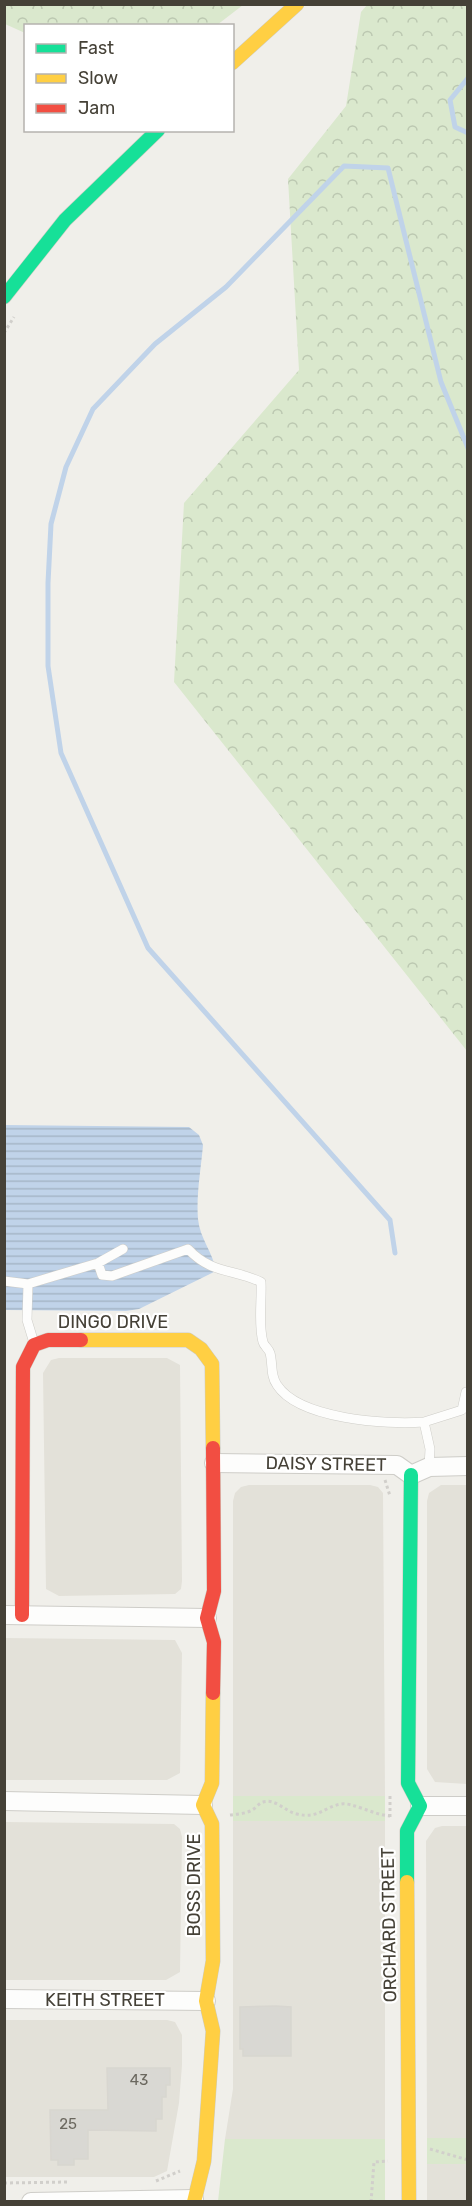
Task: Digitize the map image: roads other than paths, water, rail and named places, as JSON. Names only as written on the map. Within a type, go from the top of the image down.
[{"type":"street","points":[[234,61],[297,4]]},
{"type":"street","points":[[4,297],[65,220],[156,132]]},
{"type":"street","name":"DINGO DRIVE","points":[[13,1615],[23,1420],[23,1366],[34,1345],[48,1340],[130,1338],[188,1340],[195,1344],[212,1364],[214,1463]]},
{"type":"street","points":[[4,1421],[23,1420]]},
{"type":"street","points":[[4,1801],[203,1805],[212,1783],[214,1642],[207,1618],[214,1591],[214,1463]]},
{"type":"street","name":"DAISY STREET","points":[[214,1463],[397,1465],[411,1475],[429,1467],[468,1466]]},
{"type":"street","points":[[411,1475],[408,1783],[420,1806],[468,1806]]},
{"type":"street","points":[[13,1615],[207,1618]]},
{"type":"street","name":"BOSS DRIVE","points":[[194,2200],[201,2170],[213,2031],[206,2001],[213,1961],[212,1824],[203,1805]]},
{"type":"street","name":"ORCHARD STREET","points":[[409,2202],[406,1831],[420,1806]]},
{"type":"street","name":"KEITH STREET","points":[[4,1999],[206,2001]]},
{"type":"street","points":[[31,2202],[194,2200]]},
{"type":"lane","points":[[4,1281],[28,1284],[98,1263],[123,1249]]},
{"type":"lane","points":[[98,1263],[102,1275],[112,1276],[188,1250],[198,1260],[211,1267],[230,1274],[245,1274],[261,1282],[263,1344],[270,1352],[271,1368],[276,1384],[290,1401],[326,1413],[394,1424],[424,1422],[465,1412],[466,1392]]},
{"type":"lane","points":[[28,1284],[27,1320],[34,1345]]},
{"type":"lane","points":[[424,1422],[430,1449],[429,1467]]},
{"type":"water","points":[[5,1125],[189,1127],[199,1135],[203,1145],[198,1191],[198,1219],[216,1271],[139,1309],[126,1311],[5,1310]]},
{"type":"waterway","points":[[468,78],[450,100],[455,127],[468,133]]},
{"type":"waterway","points":[[395,1253],[390,1220],[148,948],[61,753],[48,666],[51,524],[66,467],[93,409],[155,344],[226,287],[344,166],[388,168],[441,382],[468,448]]}]
